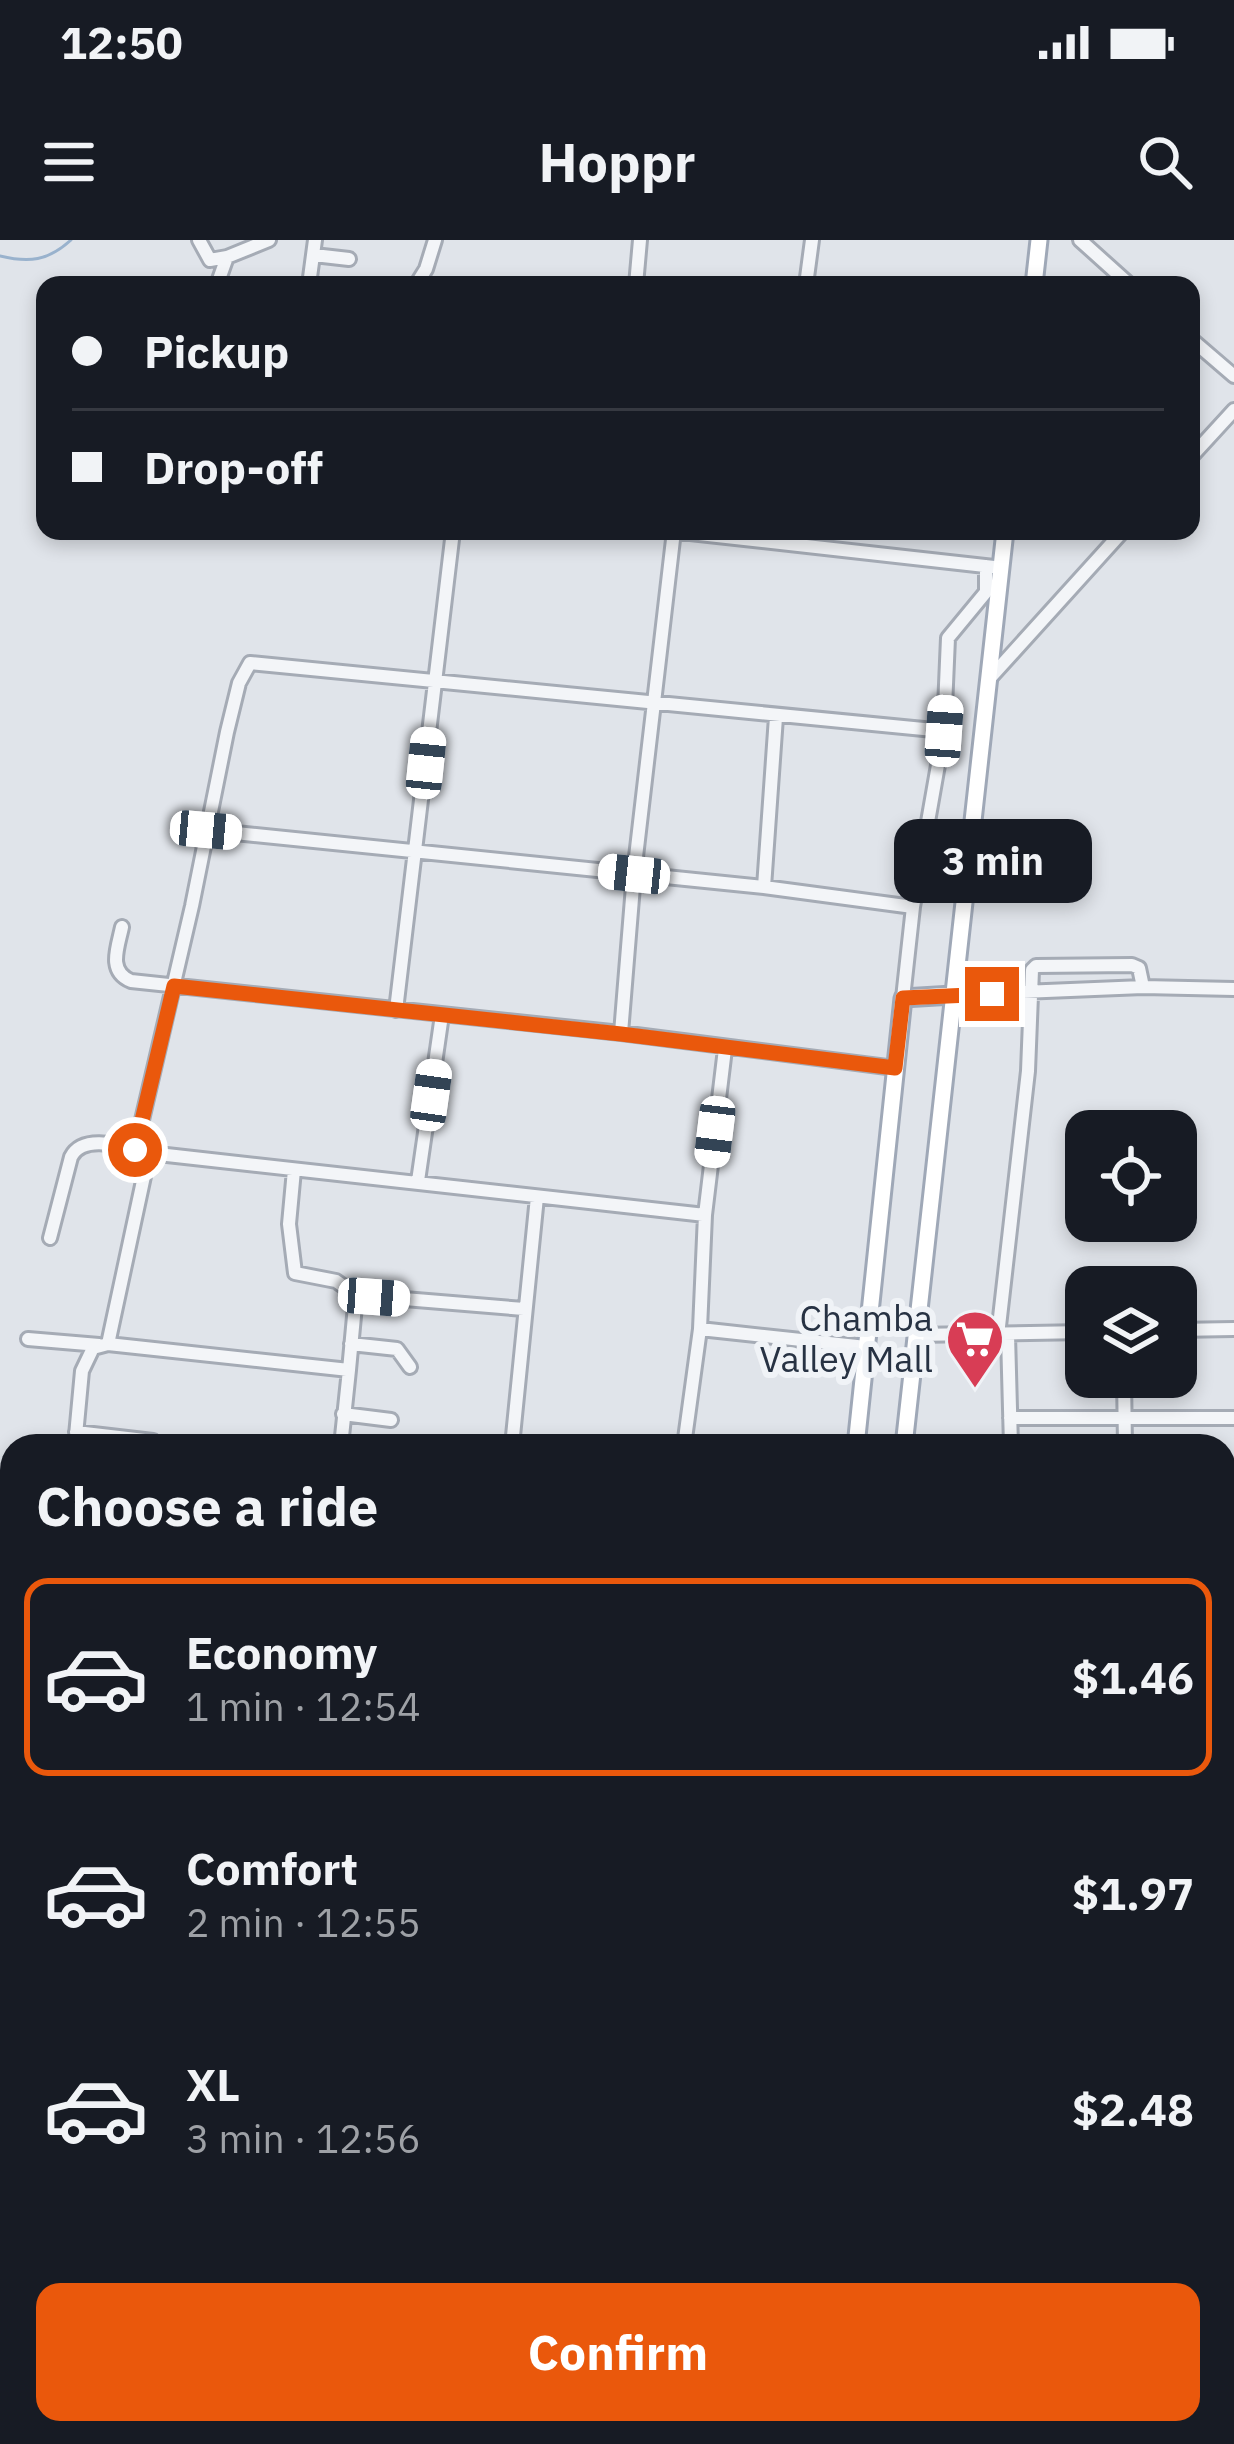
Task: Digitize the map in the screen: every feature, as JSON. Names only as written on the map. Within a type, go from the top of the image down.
[{"type":"main road","points":[[1035,276],[1039,240]]},
{"type":"main road","points":[[905,1434],[990,678],[993,567],[1002,540]]},
{"type":"main road","points":[[857,1434],[903,998],[953,995]]},
{"type":"street","points":[[199,240],[210,260],[269,240]]},
{"type":"street","points":[[310,276],[315,240]]},
{"type":"street","points":[[422,276],[435,240]]},
{"type":"street","points":[[637,276],[640,240]]},
{"type":"street","points":[[807,276],[812,240]]},
{"type":"street","points":[[1027,240],[1039,240]]},
{"type":"street","points":[[1080,240],[1120,276]]},
{"type":"street","points":[[314,255],[349,259]]},
{"type":"street","points":[[220,276],[227,257]]},
{"type":"street","points":[[1200,347],[1234,376]]},
{"type":"street","points":[[1200,447],[1234,410]]},
{"type":"street","points":[[396,1010],[452,540]]},
{"type":"street","points":[[621,1034],[672,540]]},
{"type":"street","points":[[793,540],[993,567],[986,592],[948,638],[944,731],[913,907],[903,998]]},
{"type":"street","points":[[990,678],[1116,540]]},
{"type":"street","points":[[104,1345],[206,830],[235,700],[250,663],[944,731]]},
{"type":"street","points":[[764,887],[776,717]]},
{"type":"street","points":[[206,830],[764,887],[913,907]]},
{"type":"street","points":[[122,927],[115,962],[121,976],[174,986],[895,1068]]},
{"type":"street","points":[[1011,1434],[1003,1335],[1036,966],[1132,965],[1139,968],[1143,987]]},
{"type":"street","points":[[953,995],[1143,987],[1234,989]]},
{"type":"street","points":[[418,1181],[442,1015]]},
{"type":"street","points":[[686,1434],[700,1329],[705,1215],[725,1048]]},
{"type":"street","points":[[50,1238],[76,1147],[87,1142],[705,1215]]},
{"type":"street","points":[[294,1170],[289,1224],[295,1273],[336,1281],[356,1294],[524,1309]]},
{"type":"street","points":[[513,1434],[537,1197]]},
{"type":"street","points":[[341,1434],[356,1294]]},
{"type":"street","points":[[700,1329],[866,1347]]},
{"type":"street","points":[[1197,1330],[1234,1329]]},
{"type":"street","points":[[916,1335],[1065,1334]]},
{"type":"street","points":[[28,1339],[349,1370]]},
{"type":"street","points":[[351,1344],[397,1349],[410,1367]]},
{"type":"street","points":[[76,1434],[82,1371],[90,1351],[104,1345]]},
{"type":"street","points":[[1124,1398],[1125,1434]]},
{"type":"street","points":[[343,1414],[392,1420]]},
{"type":"street","points":[[1010,1418],[1234,1418]]},
{"type":"waterway","points":[[0,256],[38,258],[71,240]]},
{"type":"place","name":"Chamba Valley Mall","points":[[975,1390]]},
{"type":"route","points":[[135,1150],[174,986],[895,1068],[903,998],[992,994]]}]
